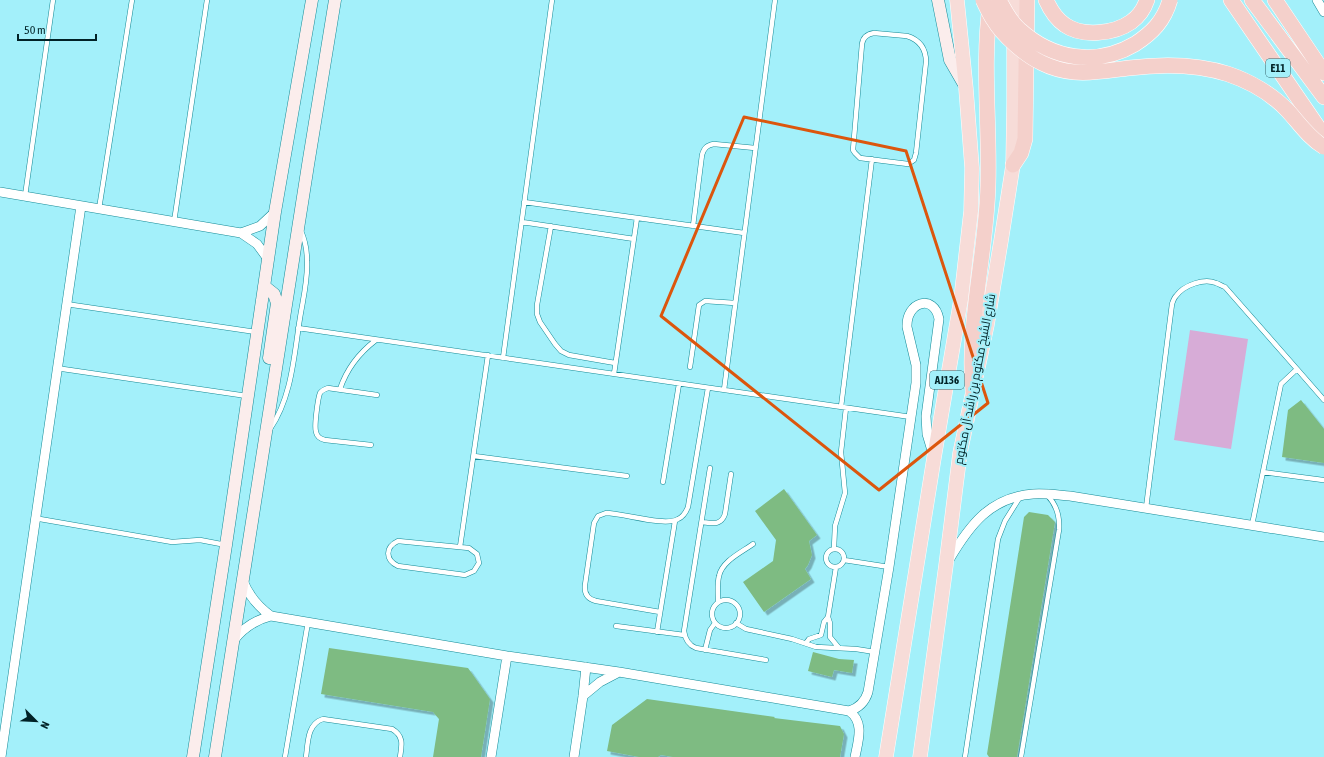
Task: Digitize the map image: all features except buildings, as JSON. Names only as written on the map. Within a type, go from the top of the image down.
[{"type":"highway","points":[[983,0],[993,20],[1010,40],[1042,63],[1058,69],[1075,72],[1092,72],[1172,65],[1228,74],[1252,85],[1275,100],[1286,109],[1313,139],[1324,147]]},
{"type":"highway","points":[[973,391],[972,346],[986,224],[988,186],[986,58],[990,0]]},
{"type":"highway","points":[[999,0],[1007,15],[1019,30],[1028,37],[1056,53],[1081,58],[1102,56],[1119,51],[1143,38],[1158,25],[1164,16],[1170,0]]},
{"type":"highway","points":[[1012,164],[1021,153],[1025,139],[1027,0]]},
{"type":"highway","points":[[1046,0],[1054,14],[1065,26],[1092,32],[1112,30],[1123,27],[1138,16],[1147,0]]},
{"type":"highway","name":"E11","points":[[1231,0],[1324,136]]},
{"type":"highway","name":"E11","points":[[1252,0],[1324,97]]},
{"type":"highway","points":[[1276,0],[1324,73]]},
{"type":"main road","points":[[193,757],[249,396],[268,259],[312,0]]},
{"type":"main road","points":[[215,757],[298,225],[335,0]]},
{"type":"main road","points":[[938,0],[950,60],[966,89]]},
{"type":"main road","name":"AJ136","points":[[886,757],[961,299],[971,211],[972,168],[957,0]]},
{"type":"main road","name":"شارع الشيخ مكتوم بن راشد آل مكتوم","points":[[920,757],[960,453],[991,303],[1012,164],[1015,0]]},
{"type":"main road","points":[[264,286],[274,294],[277,303],[266,379],[270,409]]},
{"type":"street","points":[[1317,0],[1324,12]]},
{"type":"street","points":[[0,192],[241,233],[257,244],[268,259]]},
{"type":"street","points":[[0,757],[81,206]]},
{"type":"street","points":[[241,233],[260,226],[276,212]]},
{"type":"street","points":[[849,711],[859,706],[866,698],[889,567],[917,371],[907,327],[908,314],[916,305],[927,304],[935,309],[939,319],[926,416],[927,434],[934,458]]},
{"type":"street","points":[[946,564],[962,539],[979,518],[991,508],[1021,495],[1046,494],[1070,496],[1324,537]]},
{"type":"street","points":[[243,581],[247,592],[254,601],[271,616]]},
{"type":"street","points":[[233,641],[249,625],[271,616],[507,656],[620,672],[849,711],[856,718],[859,728],[855,757]]},
{"type":"street","points":[[491,757],[507,656]]},
{"type":"street","points":[[574,757],[586,668]]},
{"type":"street","points":[[583,696],[600,682],[620,672]]},
{"type":"lane","points":[[25,197],[53,0]]},
{"type":"lane","points":[[99,209],[132,0]]},
{"type":"lane","points":[[174,222],[207,0]]},
{"type":"lane","points":[[503,358],[552,0]]},
{"type":"lane","points":[[724,390],[775,0]]},
{"type":"lane","points":[[871,34],[907,36],[920,43],[926,57],[916,157],[908,164],[872,160],[857,156],[853,146],[863,41],[867,35],[871,34]]},
{"type":"lane","points":[[693,226],[702,155],[705,148],[710,144],[714,144],[755,148]]},
{"type":"lane","points":[[841,407],[872,160]]},
{"type":"lane","points":[[524,202],[744,233]]},
{"type":"lane","points":[[614,374],[637,218]]},
{"type":"lane","points":[[522,222],[634,239]]},
{"type":"lane","points":[[265,437],[278,417],[286,394],[298,328],[307,270],[307,259],[303,236],[298,225]]},
{"type":"lane","points":[[551,226],[537,305],[537,314],[540,322],[557,348],[565,353],[615,363]]},
{"type":"lane","points":[[1146,508],[1172,304],[1179,293],[1191,285],[1207,281],[1216,282],[1225,287],[1324,400]]},
{"type":"lane","points":[[690,367],[699,305],[705,301],[735,303]]},
{"type":"lane","points":[[66,304],[258,332]]},
{"type":"lane","points":[[298,328],[911,417]]},
{"type":"lane","points":[[340,389],[343,379],[354,361],[376,340]]},
{"type":"lane","points":[[460,547],[488,356]]},
{"type":"lane","points":[[56,368],[249,396]]},
{"type":"lane","points":[[1252,525],[1281,384],[1297,369]]},
{"type":"lane","points":[[663,482],[679,384]]},
{"type":"lane","points":[[660,612],[596,601],[587,596],[585,592],[585,585],[594,523],[598,516],[606,513],[667,522],[675,521],[682,517],[688,507],[708,388]]},
{"type":"lane","points":[[371,445],[325,440],[317,435],[315,428],[320,394],[325,389],[340,389],[377,395]]},
{"type":"lane","points":[[834,548],[835,526],[846,488],[841,456],[846,408]]},
{"type":"lane","points":[[474,456],[627,476]]},
{"type":"lane","points":[[710,468],[684,635],[686,640],[692,646],[705,650],[766,660]]},
{"type":"lane","points":[[1263,472],[1323,480]]},
{"type":"lane","points":[[702,522],[717,523],[722,520],[725,514],[731,474]]},
{"type":"lane","points":[[1021,757],[1060,522],[1057,510],[1051,499],[1046,494]]},
{"type":"lane","points":[[965,757],[998,539],[1007,517],[1021,495]]},
{"type":"lane","points":[[34,518],[172,542],[200,540],[226,545]]},
{"type":"lane","points":[[657,632],[675,521]]},
{"type":"lane","points":[[398,541],[460,547],[474,550],[479,558],[477,568],[470,574],[465,575],[398,566],[393,564],[389,559],[388,554],[389,548],[398,541]]},
{"type":"lane","points":[[718,602],[728,600],[736,605],[740,614],[736,623],[728,628],[723,628],[715,623],[711,614],[718,602],[718,580],[721,570],[727,562],[754,544]]},
{"type":"lane","points":[[834,548],[843,553],[844,560],[840,566],[836,567],[829,566],[825,559],[827,552],[834,548]]},
{"type":"lane","points":[[844,560],[889,567]]},
{"type":"lane","points":[[806,643],[810,639],[821,635],[824,622],[828,616],[836,567]]},
{"type":"lane","points":[[828,616],[830,621],[830,637],[838,648]]},
{"type":"lane","points":[[285,757],[308,622]]},
{"type":"lane","points":[[705,650],[710,630],[715,623]]},
{"type":"lane","points":[[736,623],[746,629],[792,639],[822,648],[838,648],[875,652]]},
{"type":"lane","points":[[616,626],[684,635]]},
{"type":"lane","points":[[306,757],[311,728],[323,718],[392,729],[400,736],[402,741],[400,757]]},
{"type":"highlighted area","points":[[744,117],[906,151],[988,403],[879,490],[661,316]]},
{"type":"shaded area","points":[[1190,330],[1248,339],[1231,449],[1174,440]]}]
